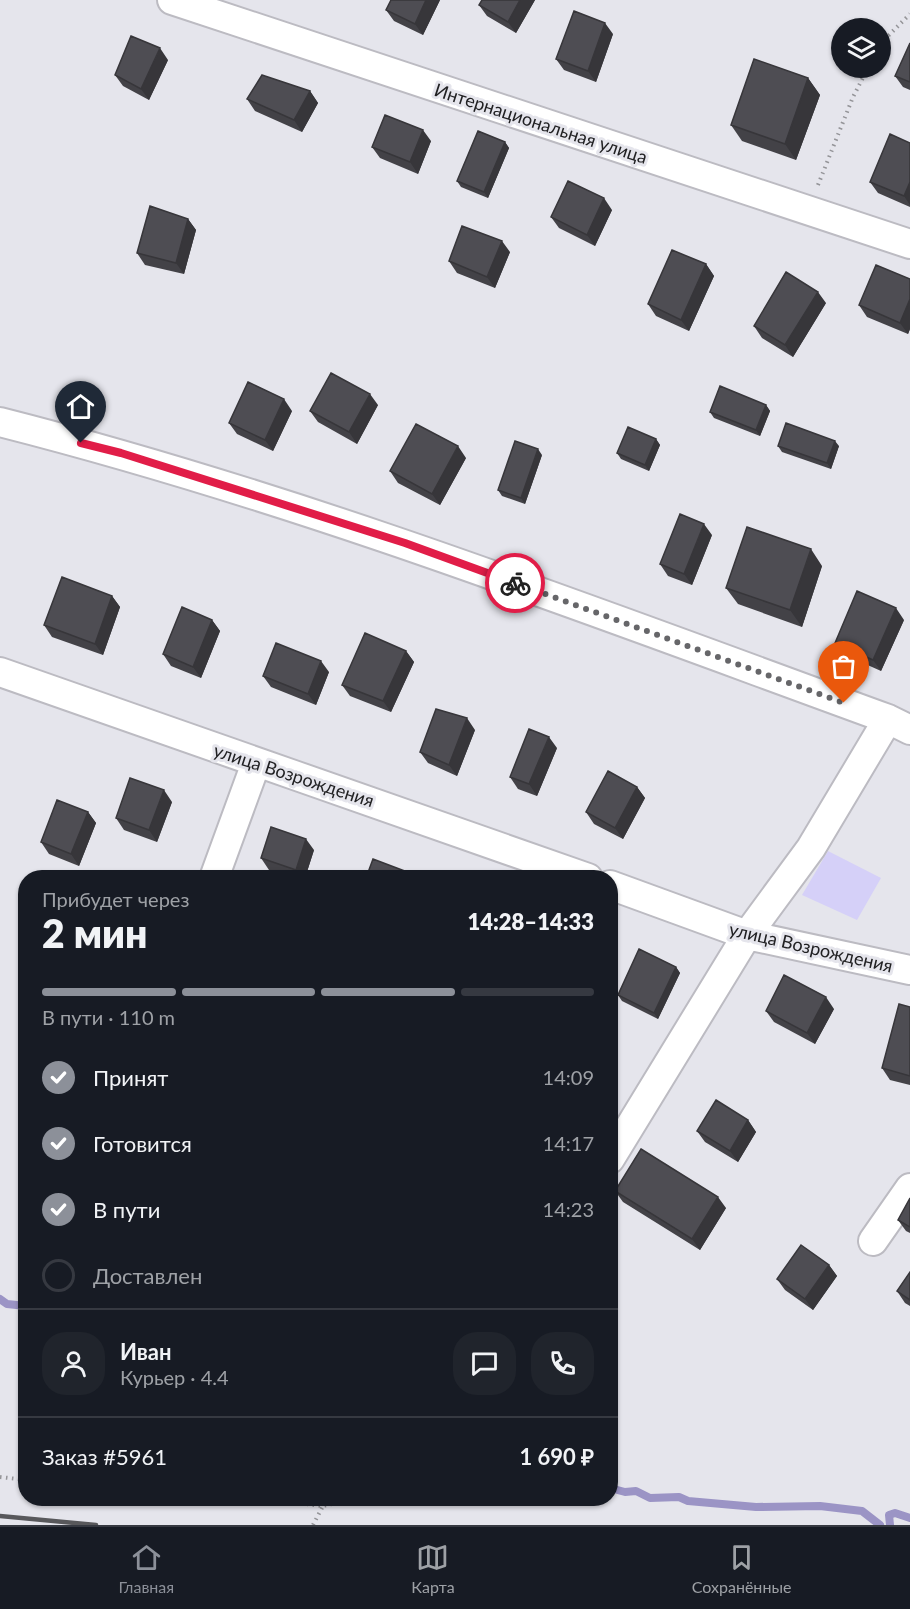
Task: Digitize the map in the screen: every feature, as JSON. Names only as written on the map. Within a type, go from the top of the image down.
[{"type":"street","name":"Интернациональная улица","points":[[172,0],[910,244]]},
{"type":"street","points":[[0,422],[121,453],[405,543],[899,724],[747,935],[618,1146]]},
{"type":"street","name":"улица Возрождения","points":[[0,672],[256,763],[415,815],[566,870]]},
{"type":"street","points":[[217,870],[256,763]]},
{"type":"street","name":"улица Возрождения","points":[[618,888],[747,935],[910,970]]},
{"type":"street","points":[[873,1241],[910,1188]]},
{"type":"path","points":[[891,33],[910,14]]},
{"type":"path","points":[[807,211],[863,78]]},
{"type":"path","points":[[0,1477],[18,1479]]},
{"type":"path","points":[[313,1525],[323,1506]]},
{"type":"shaded area","points":[[828,851],[881,878],[857,920],[802,895]]},
{"type":"building","points":[[391,0],[426,0],[415,24],[386,10]]},
{"type":"building","points":[[482,0],[520,0],[508,22],[479,5]]},
{"type":"building","points":[[574,11],[605,23],[588,71],[556,59]]},
{"type":"building","points":[[131,36],[160,48],[141,89],[115,75]]},
{"type":"building","points":[[910,43],[910,82],[895,76]]},
{"type":"building","points":[[754,59],[808,78],[785,144],[731,125]]},
{"type":"building","points":[[262,75],[310,91],[294,120],[247,99]]},
{"type":"building","points":[[385,115],[423,130],[410,162],[372,147]]},
{"type":"building","points":[[478,131],[505,142],[484,192],[457,181]]},
{"type":"building","points":[[890,134],[910,143],[910,182],[904,196],[870,182]]},
{"type":"building","points":[[568,181],[604,198],[587,235],[551,217]]},
{"type":"building","points":[[150,206],[188,219],[176,263],[137,253]]},
{"type":"building","points":[[462,226],[502,241],[487,277],[449,261]]},
{"type":"building","points":[[672,250],[706,264],[681,320],[648,304]]},
{"type":"building","points":[[876,265],[910,279],[910,299],[900,323],[859,305]]},
{"type":"building","points":[[786,272],[818,292],[785,345],[754,326]]},
{"type":"building","points":[[331,373],[370,394],[349,432],[310,411]]},
{"type":"building","points":[[248,382],[284,399],[265,440],[229,423]]},
{"type":"building","points":[[720,386],[766,405],[756,430],[710,412]]},
{"type":"building","points":[[786,423],[835,441],[827,463],[778,446]]},
{"type":"building","points":[[416,424],[458,446],[432,494],[390,471]]},
{"type":"building","points":[[628,427],[656,439],[645,465],[617,453]]},
{"type":"building","points":[[515,441],[538,449],[521,498],[498,490]]},
{"type":"building","points":[[680,514],[704,524],[684,574],[660,564]]},
{"type":"building","points":[[747,527],[811,549],[790,610],[726,588]]},
{"type":"building","points":[[62,577],[112,596],[95,644],[44,625]]},
{"type":"building","points":[[857,591],[896,608],[873,660],[835,643]]},
{"type":"building","points":[[182,607],[212,620],[193,667],[163,654]]},
{"type":"building","points":[[365,633],[406,651],[383,701],[342,685]]},
{"type":"building","points":[[276,643],[321,661],[308,694],[263,676]]},
{"type":"building","points":[[436,709],[467,718],[449,765],[420,752]]},
{"type":"building","points":[[529,729],[549,737],[529,784],[510,777]]},
{"type":"building","points":[[608,771],[637,787],[615,828],[586,812]]},
{"type":"building","points":[[130,778],[164,790],[149,830],[116,818]]},
{"type":"building","points":[[57,800],[88,812],[71,854],[41,842]]},
{"type":"building","points":[[271,827],[306,839],[296,870],[261,858]]},
{"type":"building","points":[[373,859],[402,870],[369,870]]},
{"type":"building","points":[[639,949],[676,967],[654,1013],[618,995]]},
{"type":"building","points":[[784,975],[826,997],[807,1033],[766,1011]]},
{"type":"building","points":[[899,1004],[910,1007],[910,1076],[882,1068]]},
{"type":"building","points":[[716,1100],[748,1120],[730,1151],[697,1131]]},
{"type":"building","points":[[641,1149],[718,1197],[692,1239],[618,1193],[618,1186]]},
{"type":"building","points":[[910,1198],[910,1227],[898,1220]]},
{"type":"building","points":[[801,1245],[829,1265],[805,1299],[777,1279]]},
{"type":"building","points":[[910,1272],[910,1300],[897,1291]]},
{"type":"waterway","points":[[0,1299],[7,1304],[18,1305]]},
{"type":"waterway","points":[[618,1490],[636,1491],[650,1498],[679,1497],[688,1501],[756,1507],[820,1506],[862,1511],[880,1525]]},
{"type":"waterway","points":[[890,1525],[889,1515],[895,1513],[910,1518]]},
{"type":"railway","points":[[0,1516],[96,1525]]},
{"type":"way so far","points":[[515,583],[844,703]]},
{"type":"route","points":[[81,443],[121,453],[405,543],[515,583]]}]
